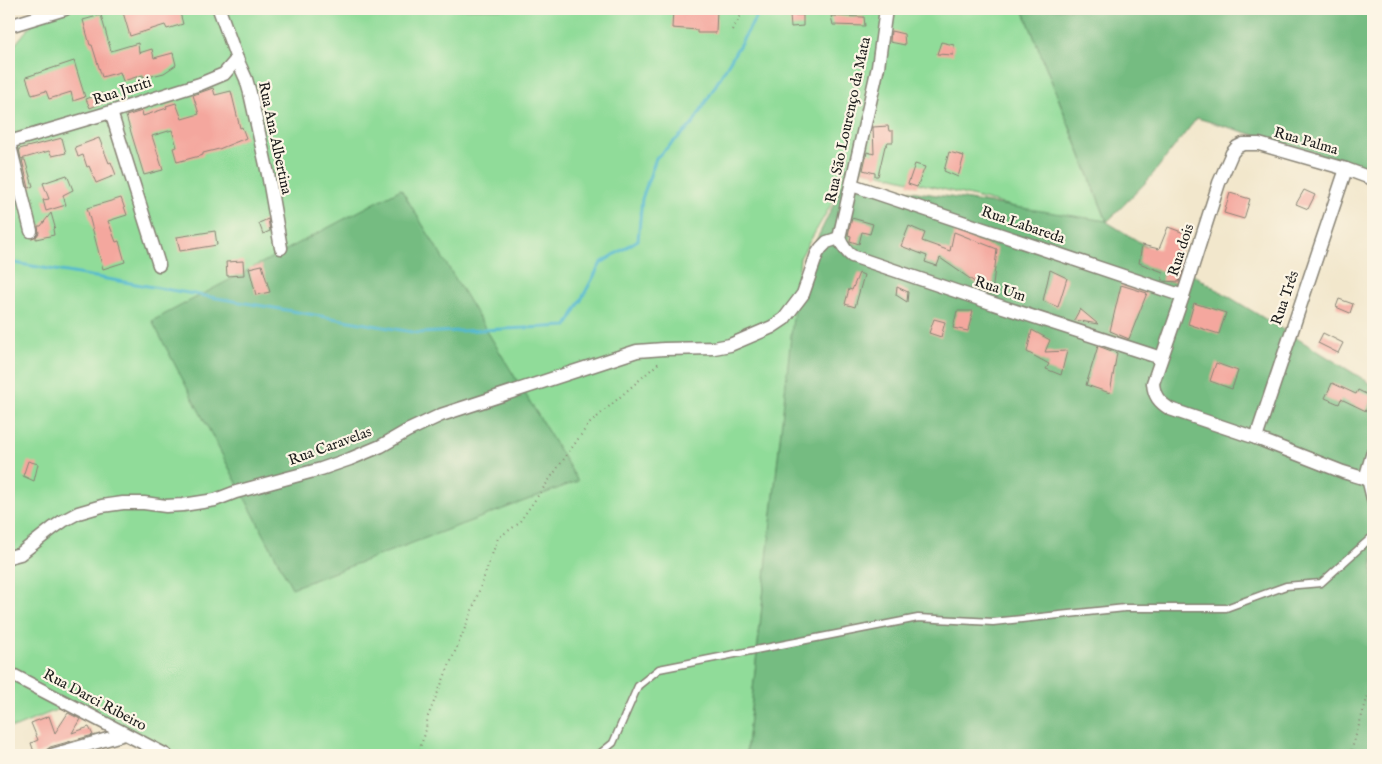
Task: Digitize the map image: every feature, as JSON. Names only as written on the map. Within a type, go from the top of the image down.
[{"type":"street","points":[[9,26],[65,9]]},
{"type":"street","name":"Rua Ana Albertina","points":[[219,9],[250,93],[268,174],[281,248]]},
{"type":"street","name":"Rua São Lourenço da Mata","points":[[839,238],[878,67],[886,9]]},
{"type":"street","name":"Rua Juriti","points":[[9,142],[200,84],[224,74],[237,59]]},
{"type":"street","points":[[111,112],[159,265]]},
{"type":"street","points":[[9,142],[32,231]]},
{"type":"street","name":"Rua Palma","points":[[1232,153],[1243,144],[1259,144],[1346,169],[1373,179]]},
{"type":"street","name":"Rua dois","points":[[1232,153],[1219,183],[1153,383],[1153,391],[1161,404],[1170,409],[1256,438],[1343,472],[1369,480]]},
{"type":"street","name":"Rua Três","points":[[1256,438],[1346,169]]},
{"type":"street","name":"Rua Labareda","points":[[852,185],[1183,296]]},
{"type":"street","name":"Rua Caravelas","points":[[9,557],[20,554],[63,521],[78,513],[102,506],[123,503],[166,506],[215,500],[350,459],[381,446],[441,415],[637,352],[664,349],[714,348],[730,345],[772,327],[784,319],[803,294],[817,254],[827,242],[839,238]]},
{"type":"street","name":"Rua Um","points":[[839,238],[847,252],[858,258],[1161,358]]},
{"type":"street","points":[[1369,480],[1373,452]]},
{"type":"street","name":"Rua Darci Ribeiro","points":[[9,673],[166,755]]},
{"type":"street","points":[[52,755],[125,734]]},
{"type":"lane","points":[[1369,480],[1373,511]]},
{"type":"lane","points":[[598,755],[614,744],[638,686],[659,669],[918,618],[993,622],[1125,608],[1226,608],[1286,586],[1321,583],[1373,536]]},
{"type":"path","points":[[732,30],[745,9]]},
{"type":"path","points":[[417,755],[425,734],[428,716],[470,616],[498,538],[518,524],[588,425],[661,362]]},
{"type":"path","points":[[1350,755],[1373,679]]},
{"type":"green space","points":[[44,9],[1023,9],[1107,222],[1023,209],[861,169],[845,181],[800,258],[746,755],[179,755],[61,708],[16,727],[9,727],[9,52]]},
{"type":"green space","points":[[1023,9],[1373,9],[1373,170],[1197,118],[1149,179],[1107,222],[1373,385],[1373,755],[746,755],[797,280],[845,181],[1107,221]]},
{"type":"green space","points":[[401,189],[578,481],[292,588],[152,321]]},
{"type":"building","points":[[122,9],[179,9],[183,24],[167,29],[165,25],[130,36]]},
{"type":"building","points":[[673,9],[717,9],[716,33],[697,33],[697,30],[672,28]]},
{"type":"building","points":[[101,15],[111,51],[138,43],[139,53],[152,49],[154,58],[173,53],[176,65],[164,73],[144,78],[143,75],[123,81],[120,72],[102,77],[83,20]]},
{"type":"building","points":[[790,15],[803,15],[803,26],[791,27]]},
{"type":"building","points":[[831,16],[864,17],[865,26],[833,25]]},
{"type":"building","points":[[891,31],[904,34],[905,45],[890,42]]},
{"type":"building","points":[[941,42],[954,45],[953,55],[937,54]]},
{"type":"building","points":[[74,61],[85,97],[73,101],[71,92],[49,99],[46,91],[32,95],[26,77]]},
{"type":"building","points":[[213,88],[215,95],[231,91],[240,128],[242,127],[246,138],[203,153],[203,155],[177,162],[173,148],[177,147],[172,130],[152,136],[163,170],[144,175],[126,116],[142,111],[143,116],[176,103],[182,119],[199,114],[193,95]]},
{"type":"building","points":[[102,93],[105,102],[90,108],[86,99]]},
{"type":"building","points":[[888,126],[889,131],[893,131],[893,142],[888,142],[885,146],[878,176],[875,176],[875,173],[863,170],[867,152],[874,154],[873,127]]},
{"type":"building","points":[[62,138],[66,153],[52,156],[49,151],[21,159],[19,149]]},
{"type":"building","points":[[99,138],[116,175],[96,183],[83,155],[78,157],[75,147]]},
{"type":"building","points":[[949,152],[964,156],[958,177],[944,171]]},
{"type":"building","points":[[22,160],[25,160],[33,186],[29,188]]},
{"type":"building","points":[[915,164],[925,167],[917,187],[908,184]]},
{"type":"building","points":[[67,175],[73,190],[63,195],[66,205],[46,211],[43,200],[49,199],[43,183]]},
{"type":"building","points":[[1304,190],[1315,195],[1308,209],[1296,204]]},
{"type":"building","points":[[1230,193],[1250,199],[1244,219],[1224,213]]},
{"type":"building","points":[[121,198],[127,215],[108,221],[116,242],[119,241],[125,262],[103,269],[87,208]]},
{"type":"building","points":[[51,213],[55,227],[53,229],[54,235],[36,239],[39,233],[38,226],[41,226]]},
{"type":"building","points":[[852,218],[873,224],[870,234],[862,232],[859,244],[850,241],[851,236],[848,235]]},
{"type":"building","points":[[268,219],[270,231],[263,234],[259,223]]},
{"type":"building","points":[[909,226],[925,233],[922,241],[950,251],[954,232],[997,249],[992,294],[940,258],[937,266],[925,262],[927,256],[901,246]]},
{"type":"building","points":[[1168,227],[1187,234],[1178,258],[1185,261],[1179,282],[1162,281],[1163,272],[1139,263],[1142,245],[1159,249]]},
{"type":"building","points":[[215,231],[217,245],[180,251],[177,237]]},
{"type":"building","points":[[243,261],[244,275],[227,276],[226,262]]},
{"type":"building","points":[[262,265],[270,292],[256,295],[249,268]]},
{"type":"building","points":[[1050,270],[1067,278],[1058,307],[1043,301]]},
{"type":"building","points":[[859,273],[864,275],[855,307],[845,304],[849,289],[852,290]]},
{"type":"building","points":[[1121,285],[1147,293],[1129,339],[1110,331]]},
{"type":"building","points":[[897,287],[908,292],[907,302],[896,295]]},
{"type":"building","points":[[1339,299],[1353,304],[1350,313],[1336,307]]},
{"type":"building","points":[[1194,303],[1226,313],[1219,334],[1188,324]]},
{"type":"building","points":[[1080,309],[1098,324],[1074,320]]},
{"type":"building","points":[[957,311],[973,311],[968,331],[953,328]]},
{"type":"building","points":[[934,319],[945,322],[941,337],[929,333]]},
{"type":"building","points":[[1032,330],[1050,340],[1045,352],[1067,351],[1061,375],[1046,369],[1049,364],[1027,352]]},
{"type":"building","points":[[1323,333],[1343,343],[1338,353],[1318,343]]},
{"type":"building","points":[[1098,346],[1117,353],[1110,393],[1086,385]]},
{"type":"building","points":[[1216,363],[1238,371],[1232,389],[1210,381]]},
{"type":"building","points":[[1332,383],[1356,394],[1358,390],[1372,397],[1366,411],[1341,399],[1339,404],[1325,398]]},
{"type":"building","points":[[28,461],[38,464],[34,481],[23,476]]},
{"type":"building","points":[[68,713],[80,719],[72,733],[89,727],[93,735],[50,747],[35,755],[31,743],[38,740],[31,723],[49,716],[55,733]]},
{"type":"waterway","points":[[9,262],[418,333],[567,326],[601,263],[638,240],[642,199],[656,158],[692,125],[761,9]]}]
